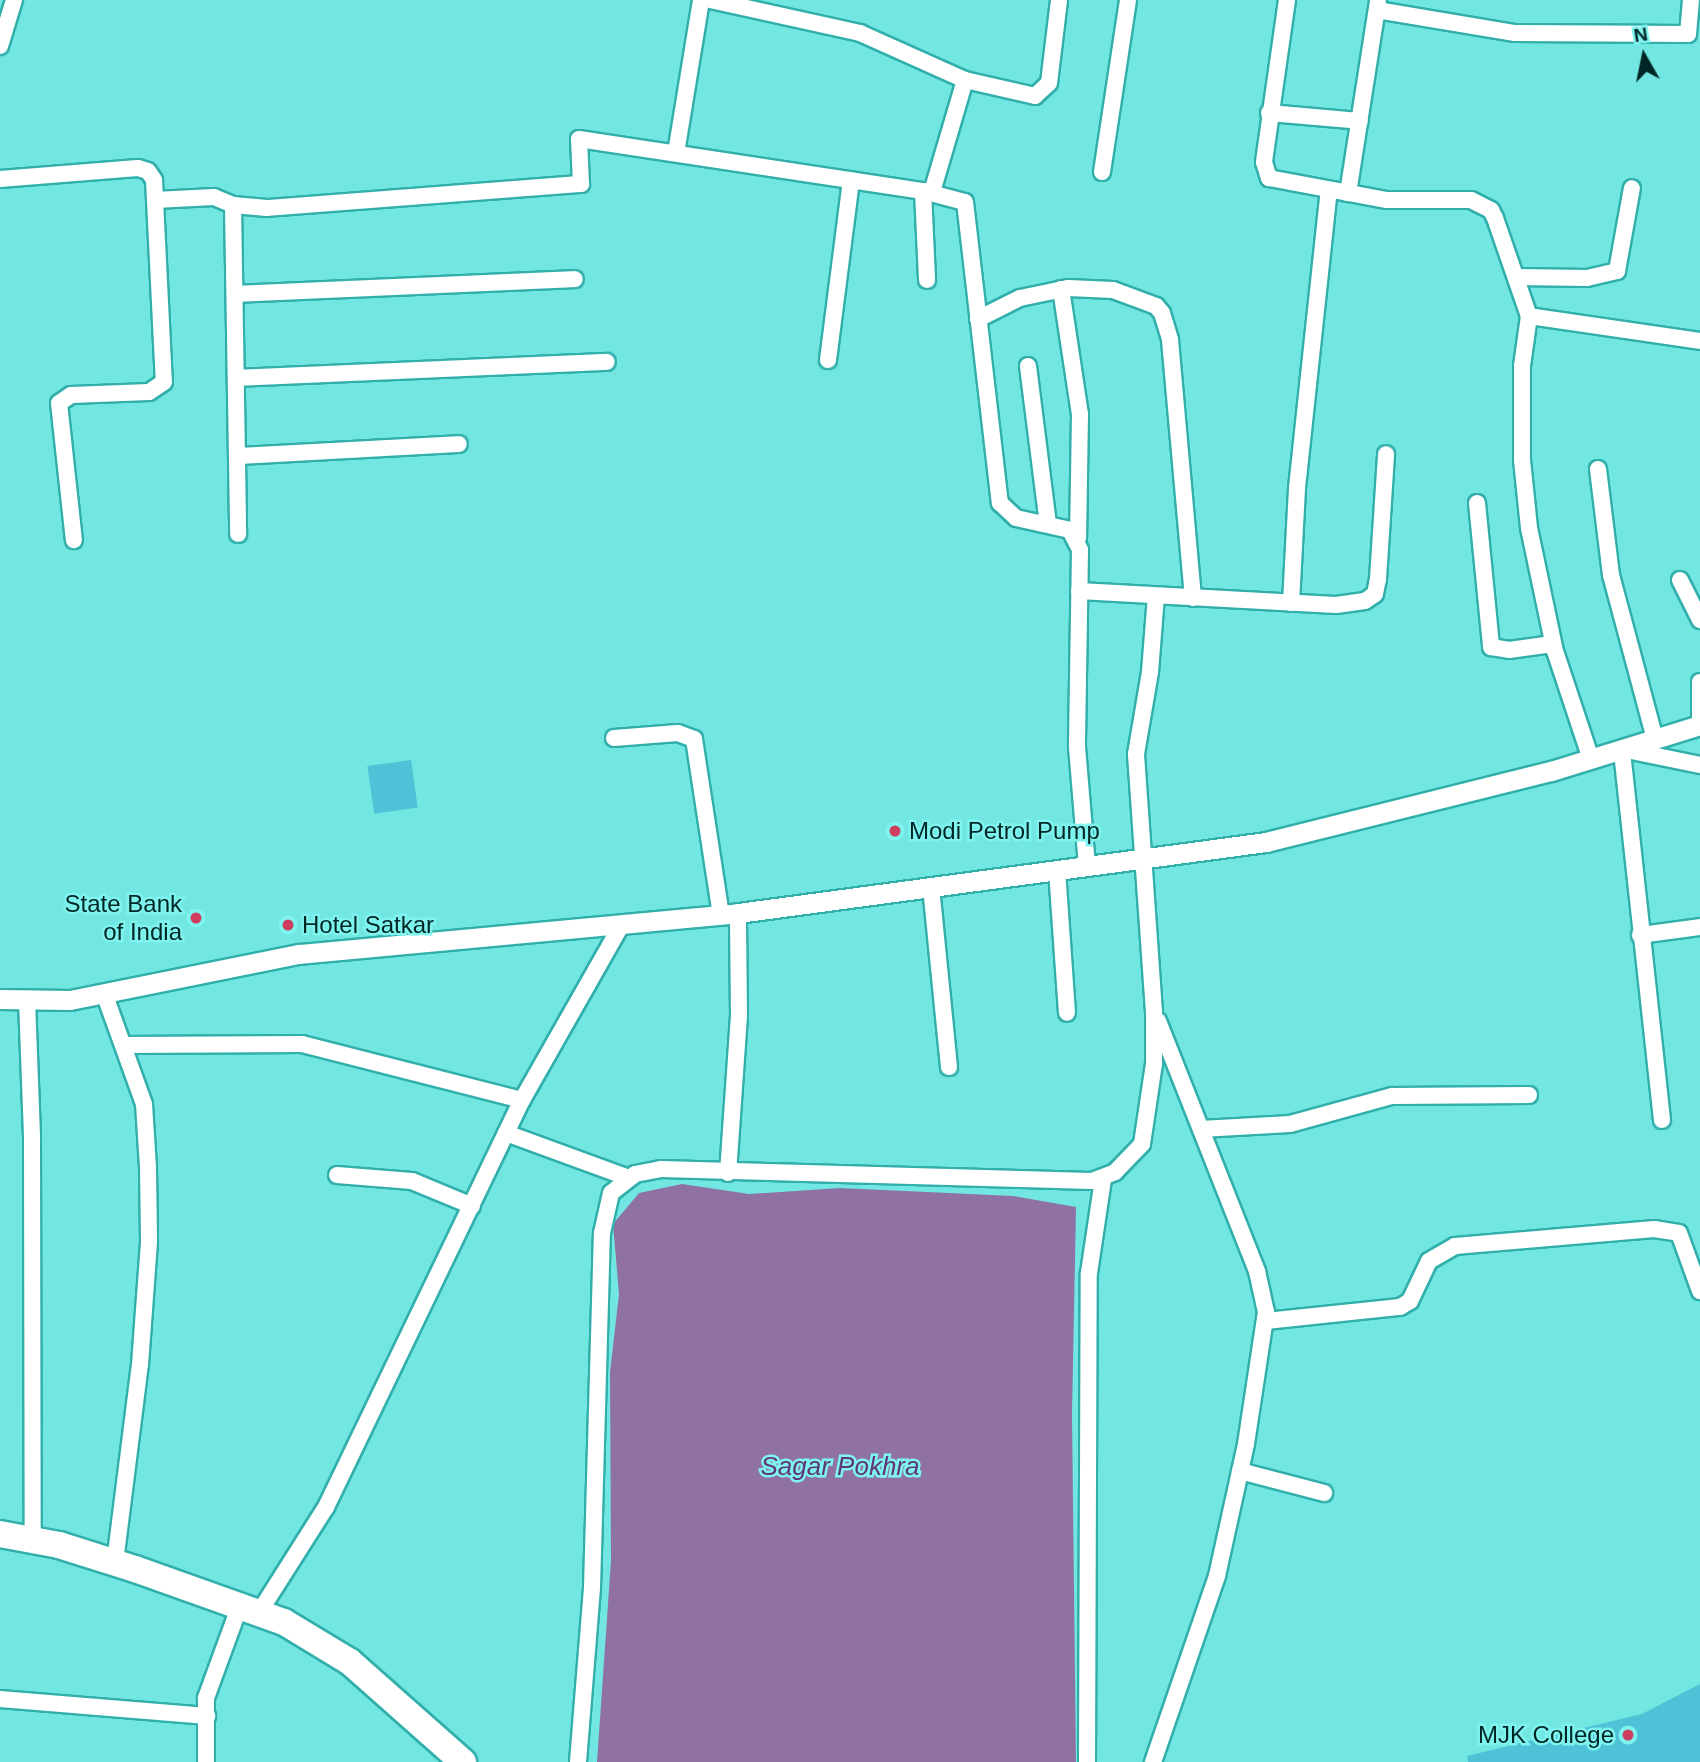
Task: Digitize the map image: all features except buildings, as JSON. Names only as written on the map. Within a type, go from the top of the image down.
[{"type":"highway","points":[[0,1534],[33,1540],[115,1563],[250,1608],[350,1662],[463,1762]]},
{"type":"street","points":[[0,46],[14,0]]},
{"type":"street","points":[[676,153],[701,0]]},
{"type":"street","points":[[710,0],[859,33],[965,80],[1035,96],[1049,83],[1059,0]]},
{"type":"street","points":[[1102,172],[1128,0]]},
{"type":"street","points":[[1287,0],[1264,162],[1269,177],[1387,200],[1461,198],[1481,202],[1495,218],[1529,316],[1522,366],[1522,460],[1530,528],[1553,644],[1591,759]]},
{"type":"street","points":[[1348,193],[1378,5],[1515,33],[1688,34],[1691,0]]},
{"type":"street","points":[[927,280],[927,192],[965,80]]},
{"type":"street","points":[[1269,113],[1360,121]]},
{"type":"street","points":[[155,200],[214,197],[233,205],[267,208],[581,184],[579,139],[927,192],[965,202],[1000,503],[1016,518],[1070,530],[1078,538]]},
{"type":"street","points":[[0,179],[138,169],[148,172],[154,180],[164,382],[158,390],[139,394],[71,395],[59,403],[74,540]]},
{"type":"street","points":[[828,360],[851,180]]},
{"type":"street","points":[[1517,277],[1587,278],[1617,271],[1632,188]]},
{"type":"street","points":[[1291,603],[1297,488],[1329,190]]},
{"type":"street","points":[[233,205],[239,534]]},
{"type":"street","points":[[236,294],[575,279]]},
{"type":"street","points":[[977,310],[1062,289],[1113,290],[1156,306],[1163,313],[1170,340],[1193,598]]},
{"type":"street","points":[[1062,289],[1080,414],[1077,747],[1087,866]]},
{"type":"street","points":[[1529,316],[1700,341]]},
{"type":"street","points":[[237,378],[607,362]]},
{"type":"street","points":[[1028,366],[1048,524]]},
{"type":"street","points":[[238,456],[459,444]]},
{"type":"street","points":[[1079,591],[1351,604],[1375,594],[1385,454]]},
{"type":"street","points":[[1598,469],[1611,575],[1655,739]]},
{"type":"street","points":[[1477,503],[1491,647],[1509,650],[1553,644]]},
{"type":"street","points":[[1680,580],[1700,620]]},
{"type":"street","points":[[578,1762],[592,1588],[602,1233],[611,1193],[629,1178],[661,1169],[1066,1182],[1103,1179],[1132,1157],[1147,1130],[1154,1064],[1154,1012],[1142,859],[1137,728],[1150,672],[1156,596]]},
{"type":"street","points":[[1700,682],[1700,718]]},
{"type":"street","points":[[0,999],[70,1000],[299,954],[730,914],[1266,842],[1591,759],[1700,725]]},
{"type":"street","points":[[614,738],[678,733],[695,739],[730,914],[739,1015],[728,1173]]},
{"type":"street","points":[[1622,749],[1700,765]]},
{"type":"street","points":[[1622,749],[1662,1120]]},
{"type":"street","points":[[1057,870],[1067,1013]]},
{"type":"street","points":[[931,887],[949,1067]]},
{"type":"street","points":[[206,1762],[209,1684],[250,1608],[326,1507],[522,1100],[622,924]]},
{"type":"street","points":[[1640,935],[1700,927]]},
{"type":"street","points":[[104,993],[125,1045],[144,1104],[149,1242],[140,1364],[115,1563]]},
{"type":"street","points":[[27,1000],[32,1152],[33,1540]]},
{"type":"street","points":[[1153,1762],[1217,1576],[1240,1471],[1266,1321],[1257,1271],[1154,1012]]},
{"type":"street","points":[[125,1045],[302,1044],[522,1100]]},
{"type":"street","points":[[1201,1129],[1290,1124],[1392,1096],[1530,1095]]},
{"type":"street","points":[[506,1133],[629,1178]]},
{"type":"street","points":[[337,1175],[412,1181],[472,1206]]},
{"type":"street","points":[[1087,1762],[1089,1273],[1103,1179]]},
{"type":"street","points":[[1266,1321],[1400,1307],[1410,1301],[1429,1261],[1455,1246],[1654,1229],[1679,1233],[1700,1291]]},
{"type":"street","points":[[1240,1471],[1324,1493]]},
{"type":"street","points":[[0,1699],[207,1716]]},
{"type":"water","name":"Sagar Pokhra","points":[[682,1184],[749,1194],[840,1188],[1013,1196],[1076,1207],[1072,1415],[1076,1762],[597,1762],[611,1561],[610,1372],[619,1294],[613,1224],[639,1193]]},
{"type":"place","name":"Modi Petrol Pump","points":[[895,831]]},
{"type":"place","name":"State Bank of India","points":[[196,918]]},
{"type":"place","name":"Hotel Satkar","points":[[288,925]]},
{"type":"place","name":"MJK College","points":[[1628,1735]]}]
